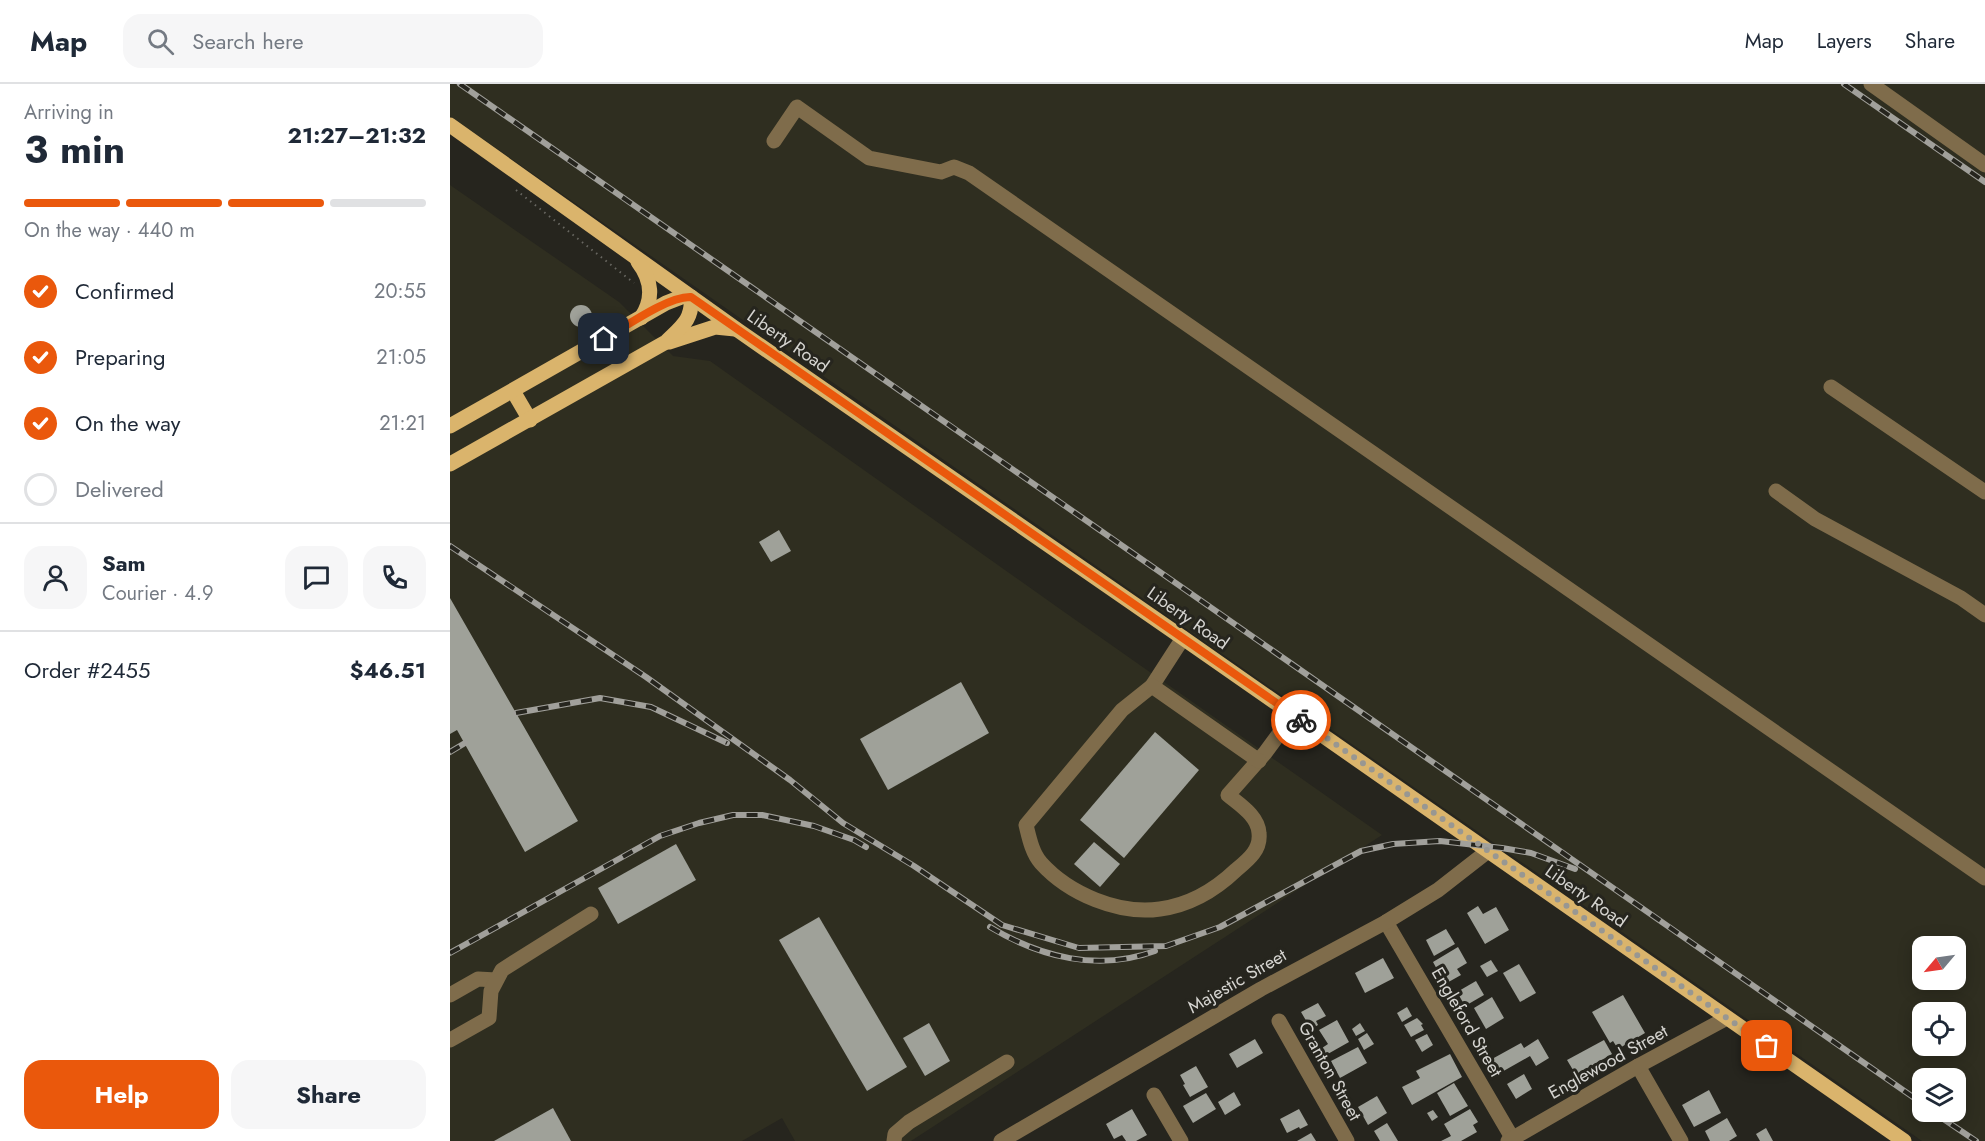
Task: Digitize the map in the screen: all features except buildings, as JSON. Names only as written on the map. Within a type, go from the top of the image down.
[{"type":"main road","name":"Liberty Road","points":[[450,125],[691,297],[1904,1141]]},
{"type":"main road","points":[[622,248],[639,263],[648,281],[650,300],[641,318]]},
{"type":"main road","points":[[450,426],[677,298],[691,297],[690,315],[666,342]]},
{"type":"main road","points":[[450,464],[666,342],[715,327],[740,331]]},
{"type":"main road","points":[[513,391],[530,420]]},
{"type":"street","points":[[1870,84],[1985,165]]},
{"type":"street","points":[[774,141],[797,107],[868,158],[941,172],[954,167],[969,173],[1985,878]]},
{"type":"street","points":[[1831,387],[1985,492]]},
{"type":"street","points":[[1776,490],[1815,519],[1961,598],[1985,615]]},
{"type":"street","points":[[1184,638],[1152,686],[1122,710],[1026,825],[1039,862],[1071,888],[1098,902],[1143,911],[1186,903],[1218,887],[1250,857],[1259,845],[1259,831],[1254,818],[1228,795],[1259,761],[1293,715]]},
{"type":"street","points":[[1152,686],[1259,761]]},
{"type":"street","name":"Majestic Street","points":[[1007,1140],[1261,989],[1386,922],[1438,890],[1488,851]]},
{"type":"street","points":[[450,1040],[489,1018],[491,991],[502,970],[591,914]]},
{"type":"street","name":"Engleford Street","points":[[1386,922],[1512,1140]]},
{"type":"street","points":[[450,995],[478,979],[496,980]]},
{"type":"street","name":"Englewood Street","points":[[1512,1140],[1638,1066],[1727,1018]]},
{"type":"street","name":"Granton Street","points":[[1279,1021],[1347,1141]]},
{"type":"street","points":[[894,1141],[895,1134],[909,1122],[1006,1062]]},
{"type":"street","points":[[1638,1066],[1681,1141]]},
{"type":"street","points":[[1154,1095],[1181,1141]]},
{"type":"path","points":[[511,187],[633,283]]},
{"type":"shaded area","points":[[450,84],[1985,84],[1985,1141],[1922,1141],[450,116]]},
{"type":"shaded area","points":[[450,185],[619,302],[673,356],[710,361],[1382,835],[911,1141],[795,1141],[782,1118],[742,1141],[450,1141]]},
{"type":"railway","points":[[460,84],[1912,1096]]},
{"type":"railway","points":[[1844,84],[1985,182]]},
{"type":"railway","points":[[450,546],[646,677],[790,780],[843,823],[914,866],[1002,925],[1079,948],[1166,946],[1220,927],[1361,851],[1393,844],[1440,841],[1502,848],[1531,853],[1575,869]]},
{"type":"railway","points":[[516,713],[600,698],[651,707],[727,743]]},
{"type":"railway","points":[[450,752],[465,743]]},
{"type":"railway","points":[[450,953],[660,836],[699,823],[733,815],[762,815],[814,826],[854,840],[866,847]]},
{"type":"railway","points":[[990,927],[1029,946],[1070,958],[1091,961],[1112,960],[1155,951]]},
{"type":"railway","points":[[1948,1122],[1976,1141]]},
{"type":"way so far","points":[[1301,720],[1767,1046]]},
{"type":"route","points":[[604,339],[666,303],[684,296],[691,297],[1301,720]]}]
